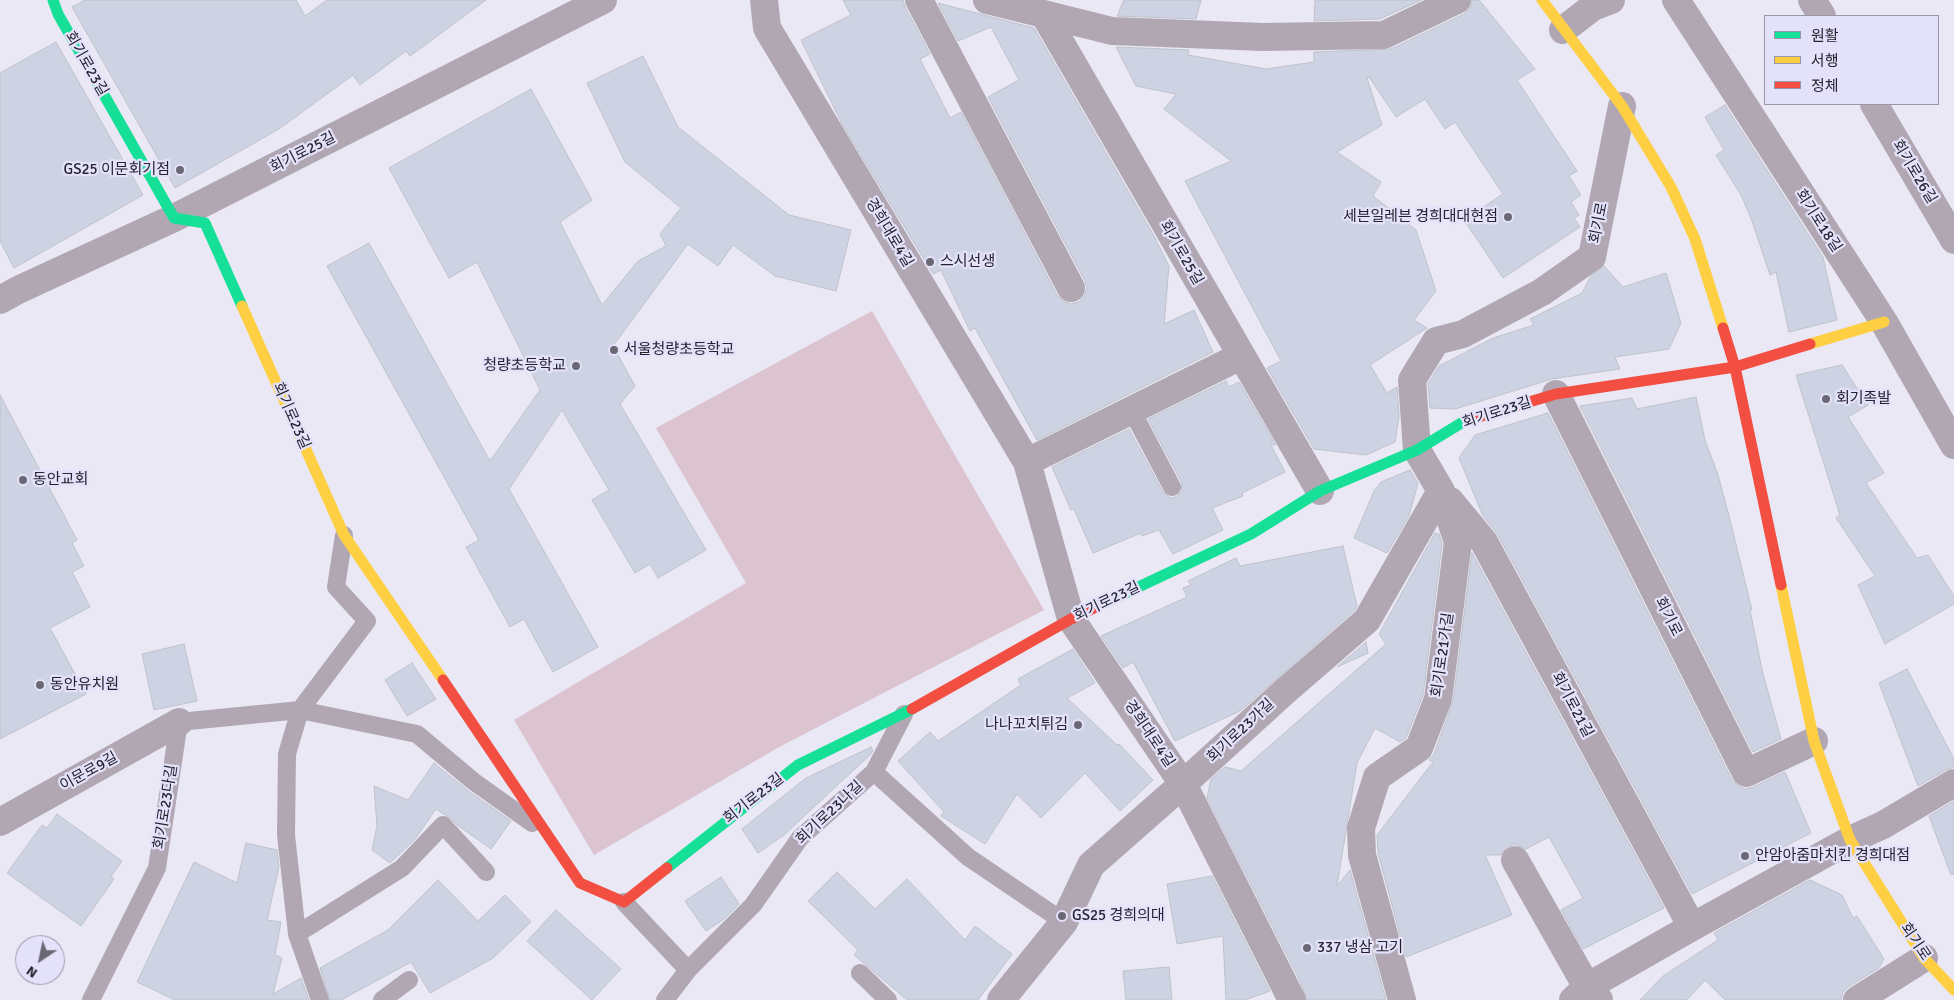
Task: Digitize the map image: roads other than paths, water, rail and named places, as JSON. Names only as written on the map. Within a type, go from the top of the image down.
[{"type":"street","name":"회기로23길","points":[[53,0],[58,14],[174,218],[205,223],[344,535],[580,883],[624,902],[798,765],[904,714],[1071,619],[1251,534],[1320,491],[1417,450],[1463,422],[1556,394],[1735,366]]},
{"type":"street","name":"회기로25길","points":[[0,300],[174,218],[602,0]]},
{"type":"street","name":"경희대로4길","points":[[764,0],[767,28],[823,138],[1021,466],[1071,619],[1183,784],[1292,1000]]},
{"type":"street","points":[[919,0],[1071,288]]},
{"type":"street","points":[[987,0],[1112,31],[1263,37],[1384,35],[1457,0]]},
{"type":"street","name":"회기로","points":[[1542,0],[1622,106],[1671,187],[1695,239],[1735,366],[1814,741],[1850,840],[1924,958],[1954,990]]},
{"type":"street","points":[[1563,30],[1593,7],[1611,0]]},
{"type":"street","name":"회기로18길","points":[[1676,0],[1884,322],[1954,445]]},
{"type":"street","points":[[1812,0],[1821,15]]},
{"type":"street","name":"회기로25길","points":[[1044,14],[1320,491]]},
{"type":"street","name":"회기로26길","points":[[1875,105],[1954,240]]},
{"type":"street","name":"회기로","points":[[1417,450],[1412,380],[1436,341],[1463,334],[1542,292],[1592,257],[1622,106]]},
{"type":"street","points":[[1735,366],[1884,322]]},
{"type":"street","points":[[1021,466],[1241,356]]},
{"type":"street","name":"회기로","points":[[1556,394],[1746,773],[1814,741]]},
{"type":"street","points":[[1417,450],[1442,490]]},
{"type":"street","name":"회기로23가길","points":[[1001,1000],[1064,922],[1091,865],[1367,620],[1442,490]]},
{"type":"street","name":"회기로21길","points":[[1442,490],[1484,542],[1692,927]]},
{"type":"street","name":"회기로21가길","points":[[1402,1000],[1362,855],[1361,828],[1377,777],[1419,748],[1438,699],[1458,542],[1442,490]]},
{"type":"street","name":"이문로9길","points":[[0,822],[179,722]]},
{"type":"street","points":[[1515,860],[1586,996],[1692,927],[1850,840],[1883,824],[1954,783]]},
{"type":"street","points":[[1858,1000],[1924,958]]},
{"type":"lane","points":[[1132,411],[1172,487]]},
{"type":"lane","points":[[320,1000],[297,934],[286,835],[286,754],[300,710],[367,621],[336,587],[344,535]]},
{"type":"lane","points":[[179,722],[300,710]]},
{"type":"lane","name":"회기로23길","points":[[300,710],[417,734],[473,780],[548,834]]},
{"type":"lane","points":[[874,772],[904,714]]},
{"type":"lane","name":"회기로23다길","points":[[91,1000],[157,868],[179,722]]},
{"type":"lane","name":"회기로23나길","points":[[665,1000],[688,970],[754,905],[800,838],[874,772],[968,857],[1064,922]]},
{"type":"lane","points":[[297,934],[402,868],[444,826],[486,872]]},
{"type":"lane","points":[[624,902],[688,970]]},
{"type":"lane","points":[[860,973],[888,1000]]},
{"type":"lane","points":[[382,1000],[409,980]]},
{"type":"place","name":"GS25 이문회기점","points":[[180,170]]},
{"type":"place","name":"세븐일레븐 경희대대현점","points":[[1508,217]]},
{"type":"place","name":"스시선생","points":[[930,262]]},
{"type":"place","name":"서울청량초등학교","points":[[614,350]]},
{"type":"place","name":"청량초등학교","points":[[576,366]]},
{"type":"place","name":"회기족발","points":[[1826,399]]},
{"type":"place","name":"동안교회","points":[[23,480]]},
{"type":"place","name":"동안유치원","points":[[40,685]]},
{"type":"place","name":"나나꼬치튀김","points":[[1078,725]]},
{"type":"place","name":"안암아줌마치킨 경희대점","points":[[1745,856]]},
{"type":"place","name":"GS25 경희의대","points":[[1062,916]]},
{"type":"place","name":"337 냉삼 고기","points":[[1307,948]]}]
